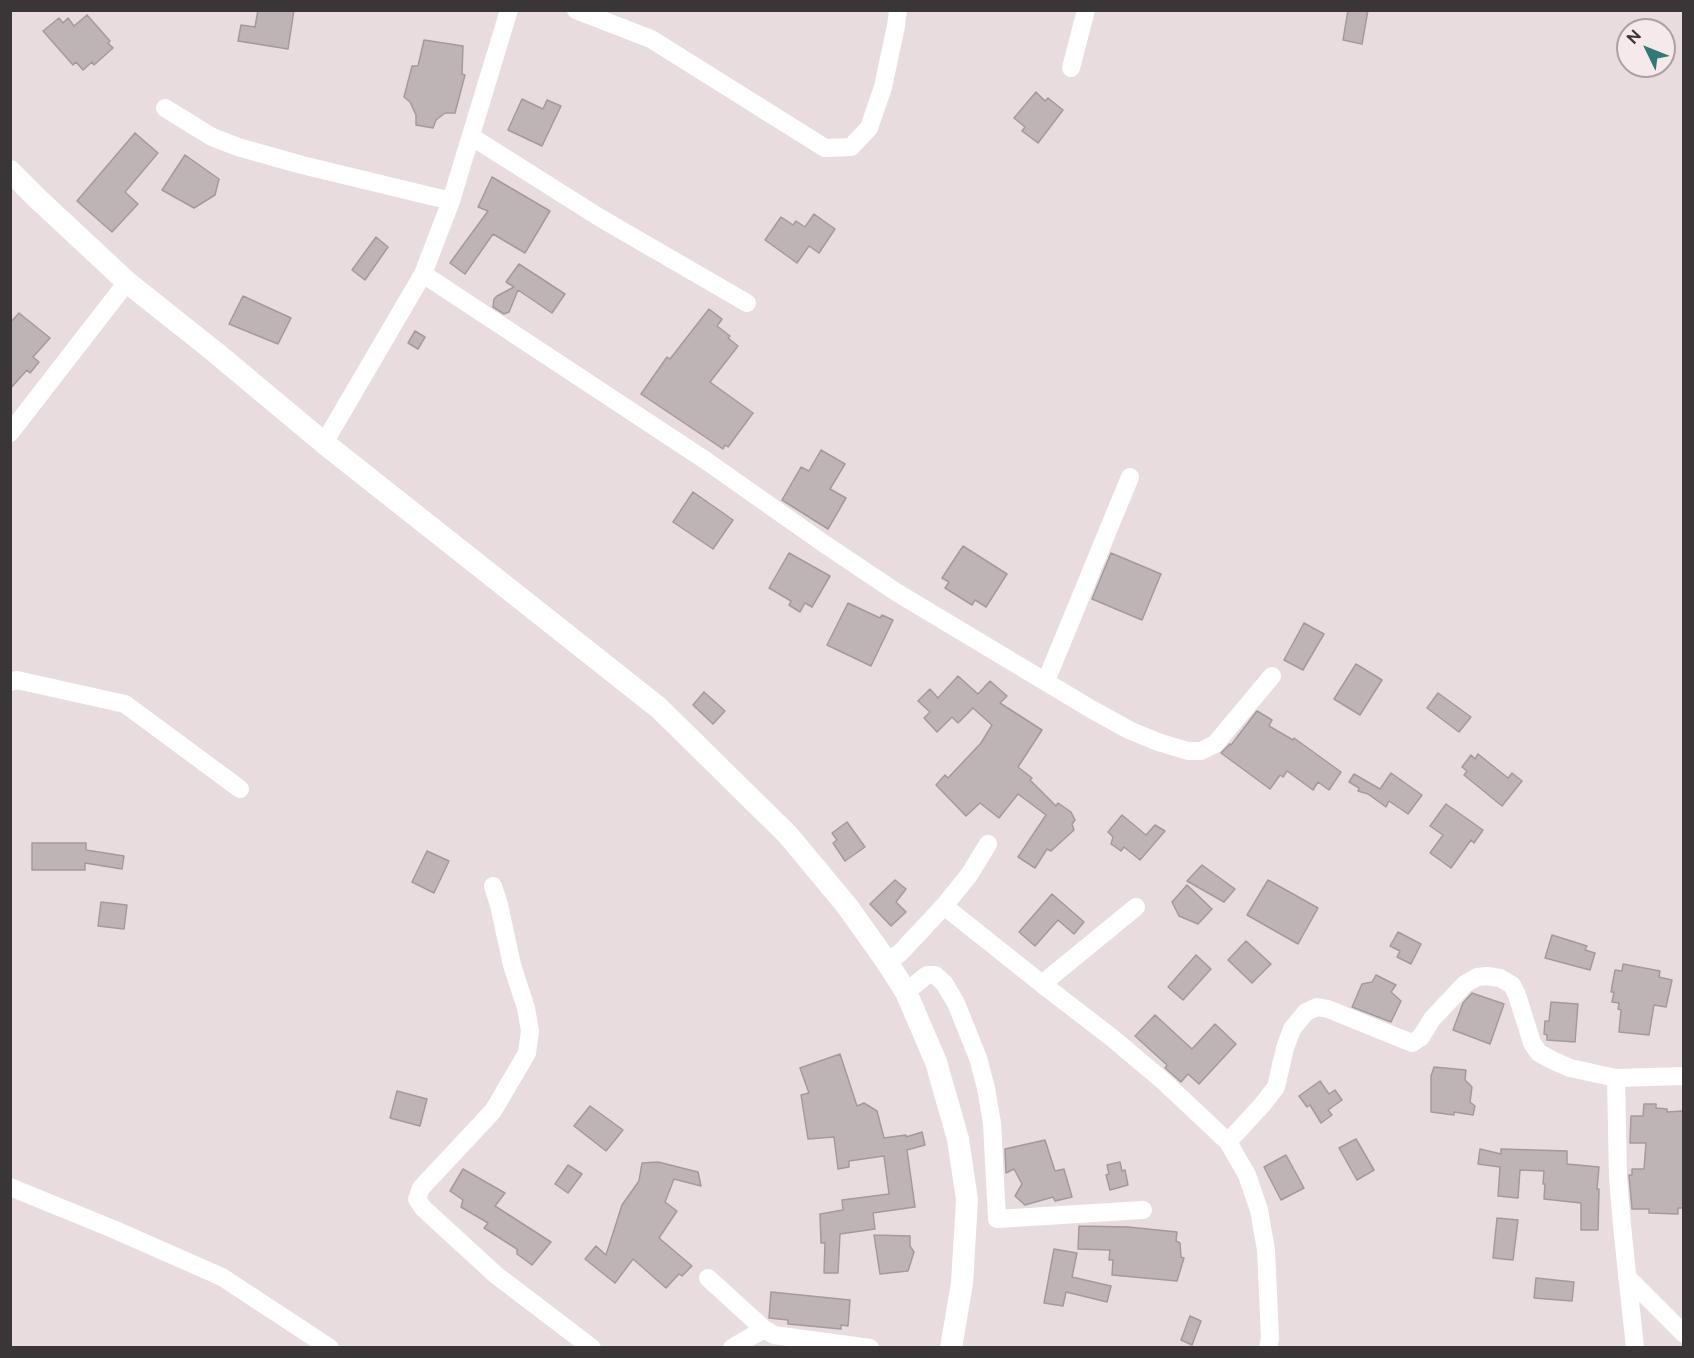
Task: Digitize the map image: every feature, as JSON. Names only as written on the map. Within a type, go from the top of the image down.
[{"type":"street","points":[[324,442],[423,274],[472,137],[509,10]]},
{"type":"street","points":[[576,10],[651,39],[825,148],[851,147],[869,128],[883,87],[898,10]]},
{"type":"street","points":[[1071,68],[1086,10]]},
{"type":"street","points":[[165,108],[212,137],[238,147],[451,201]]},
{"type":"street","points":[[472,137],[602,219],[747,303]]},
{"type":"street","points":[[10,171],[39,201],[127,282],[659,708],[788,835],[847,906],[906,992],[936,1062],[958,1139],[967,1200],[962,1284],[951,1347]]},
{"type":"street","points":[[423,274],[696,454],[896,592],[1129,730],[1188,751],[1201,751],[1215,744],[1272,676]]},
{"type":"street","points":[[10,433],[127,282]]},
{"type":"street","points":[[1046,681],[1130,477]]},
{"type":"street","points":[[10,682],[17,680],[124,704],[240,789]]},
{"type":"street","points":[[887,962],[900,953],[944,906],[969,875],[988,844]]},
{"type":"street","points":[[493,886],[512,965],[526,1008],[530,1031],[527,1053],[493,1111],[421,1188],[417,1199],[423,1209],[496,1275],[592,1347]]},
{"type":"street","points":[[944,906],[1111,1037],[1161,1079],[1228,1142],[1247,1175],[1259,1210],[1266,1250],[1270,1338],[1268,1347]]},
{"type":"street","points":[[1042,984],[1136,907]]},
{"type":"street","points":[[906,992],[927,975],[935,975],[944,982],[956,1003],[978,1058],[986,1088],[992,1123],[997,1219]]},
{"type":"street","points":[[1228,1142],[1262,1106],[1276,1087],[1292,1029],[1306,1012],[1317,1007],[1328,1009],[1412,1043],[1421,1037],[1432,1019],[1465,984],[1477,977],[1500,978],[1512,985],[1532,1042],[1539,1053],[1570,1068],[1616,1078],[1683,1076]]},
{"type":"street","points":[[1616,1078],[1618,1178],[1635,1347]]},
{"type":"street","points":[[14,1194],[222,1277],[330,1347]]},
{"type":"street","points":[[966,1220],[1143,1210]]},
{"type":"street","points":[[1627,1277],[1683,1334]]},
{"type":"street","points":[[708,1278],[764,1329],[774,1335],[870,1347]]},
{"type":"street","points":[[732,1347],[764,1329]]},
{"type":"building","points":[[258,10],[294,10],[288,49],[238,41],[241,25],[255,27]]},
{"type":"building","points":[[1348,10],[1368,10],[1362,44],[1343,40]]},
{"type":"building","points":[[87,15],[110,41],[108,43],[113,48],[94,65],[92,62],[83,70],[76,62],[73,65],[43,31],[59,18],[63,23],[68,18],[74,26]]},
{"type":"building","points":[[424,40],[463,46],[462,74],[465,75],[455,113],[445,113],[436,120],[433,128],[416,125],[416,115],[410,102],[404,97],[412,66],[418,66]]},
{"type":"building","points":[[1036,92],[1045,101],[1048,98],[1063,110],[1038,143],[1022,131],[1025,127],[1014,118]]},
{"type":"building","points":[[522,99],[543,109],[547,100],[561,106],[542,146],[508,130]]},
{"type":"building","points":[[135,133],[158,153],[125,192],[138,204],[112,232],[77,201]]},
{"type":"building","points":[[185,155],[219,179],[215,195],[194,208],[162,190]]},
{"type":"building","points":[[492,177],[550,211],[525,253],[493,234],[465,274],[450,263],[488,211],[478,207]]},
{"type":"building","points":[[814,214],[835,229],[819,253],[809,246],[797,263],[765,240],[781,217],[793,225],[796,221],[805,227]]},
{"type":"building","points":[[376,237],[388,247],[365,280],[352,270]]},
{"type":"building","points":[[519,264],[565,294],[552,313],[518,290],[509,312],[504,314],[493,307],[497,296],[514,287],[506,282]]},
{"type":"building","points":[[243,296],[291,318],[278,344],[229,324]]},
{"type":"building","points":[[709,309],[722,319],[717,326],[738,346],[710,382],[753,413],[728,447],[725,445],[723,449],[641,394],[667,357],[670,359]]},
{"type":"building","points":[[19,313],[50,338],[33,357],[39,362],[30,373],[27,370],[10,389],[10,323]]},
{"type":"building","points":[[415,331],[425,337],[418,349],[408,343]]},
{"type":"building","points":[[821,450],[845,464],[830,489],[846,498],[828,529],[782,500],[801,467],[809,471]]},
{"type":"building","points":[[693,492],[733,520],[713,549],[673,522]]},
{"type":"building","points":[[963,546],[1007,574],[986,607],[975,600],[972,605],[945,588],[949,582],[942,578]]},
{"type":"building","points":[[789,553],[830,576],[812,607],[805,603],[800,612],[789,605],[791,601],[769,588]]},
{"type":"building","points":[[1111,553],[1161,574],[1142,620],[1092,599]]},
{"type":"building","points":[[848,603],[880,618],[882,615],[893,620],[871,666],[827,645]]},
{"type":"building","points":[[1304,623],[1324,634],[1303,670],[1284,660]]},
{"type":"building","points":[[1356,664],[1382,680],[1360,715],[1334,699]]},
{"type":"building","points":[[958,676],[978,694],[990,681],[1007,696],[1000,703],[1042,730],[1018,767],[1032,778],[1030,780],[1056,806],[1058,803],[1071,812],[1075,820],[1072,824],[1074,830],[1051,851],[1047,849],[1035,868],[1018,857],[1046,815],[1018,794],[999,818],[980,803],[966,816],[936,785],[945,775],[948,778],[981,743],[992,725],[973,708],[958,723],[952,717],[937,732],[924,718],[930,712],[918,701],[930,689],[938,698]]},
{"type":"building","points":[[704,692],[725,711],[713,724],[693,705]]},
{"type":"building","points":[[1438,693],[1471,717],[1459,732],[1427,708]]},
{"type":"building","points":[[1257,711],[1272,720],[1269,726],[1293,740],[1294,738],[1341,772],[1329,790],[1318,782],[1313,790],[1287,771],[1283,777],[1280,775],[1270,789],[1221,753],[1231,745]]},
{"type":"building","points":[[1478,754],[1508,778],[1512,773],[1522,781],[1502,806],[1464,775],[1467,771],[1462,767],[1471,755],[1475,759]]},
{"type":"building","points":[[1391,773],[1422,795],[1408,814],[1389,801],[1386,807],[1368,794],[1358,791],[1359,788],[1349,782],[1354,774],[1380,789]]},
{"type":"building","points":[[1446,804],[1483,830],[1474,843],[1471,840],[1451,868],[1430,853],[1443,835],[1430,826]]},
{"type":"building","points":[[1122,815],[1146,835],[1155,825],[1165,831],[1140,860],[1124,847],[1121,851],[1111,844],[1113,837],[1108,832]]},
{"type":"building","points":[[847,822],[865,847],[845,861],[833,843],[837,840],[832,833]]},
{"type":"building","points":[[32,843],[86,843],[86,850],[124,856],[122,869],[85,863],[85,870],[32,870]]},
{"type":"building","points":[[427,851],[449,861],[434,893],[412,882]]},
{"type":"building","points":[[1202,865],[1235,889],[1224,902],[1187,881]]},
{"type":"building","points":[[895,880],[906,889],[896,902],[906,912],[891,926],[870,904]]},
{"type":"building","points":[[1268,880],[1318,908],[1298,944],[1247,915]]},
{"type":"building","points":[[1187,885],[1212,909],[1198,924],[1179,916],[1172,902]]},
{"type":"building","points":[[1052,894],[1084,922],[1074,934],[1058,920],[1035,946],[1019,932]]},
{"type":"building","points":[[101,902],[127,905],[124,929],[98,926]]},
{"type":"building","points":[[1398,932],[1421,944],[1411,964],[1397,957],[1400,951],[1390,946]]},
{"type":"building","points":[[1552,935],[1587,946],[1585,950],[1595,953],[1590,970],[1545,958]]},
{"type":"building","points":[[1246,941],[1271,964],[1252,983],[1228,960]]},
{"type":"building","points":[[1196,955],[1211,969],[1183,1000],[1168,987]]},
{"type":"building","points":[[1623,964],[1660,971],[1659,977],[1672,980],[1666,1007],[1654,1005],[1649,1035],[1619,1032],[1621,1010],[1618,1009],[1619,1003],[1612,1002],[1614,992],[1611,992],[1615,970],[1622,971]]},
{"type":"building","points":[[1376,975],[1396,985],[1391,992],[1401,1001],[1391,1022],[1352,1007],[1362,984],[1372,982]]},
{"type":"building","points":[[1472,993],[1504,1004],[1490,1044],[1453,1030],[1463,1003]]},
{"type":"building","points":[[1551,1002],[1578,1004],[1575,1042],[1547,1040],[1547,1035],[1544,1034],[1545,1021],[1549,1021]]},
{"type":"building","points":[[1155,1015],[1192,1049],[1215,1024],[1236,1044],[1199,1084],[1188,1074],[1181,1082],[1165,1068],[1167,1065],[1135,1036]]},
{"type":"building","points":[[840,1054],[857,1106],[864,1103],[877,1111],[884,1138],[906,1135],[906,1137],[922,1132],[925,1145],[907,1150],[915,1207],[873,1213],[875,1229],[840,1234],[838,1273],[824,1273],[825,1243],[821,1243],[820,1214],[843,1210],[842,1200],[889,1194],[884,1156],[849,1161],[849,1167],[838,1169],[834,1137],[808,1139],[801,1095],[809,1093],[800,1068]]},
{"type":"building","points":[[1434,1067],[1466,1070],[1465,1080],[1472,1087],[1470,1102],[1475,1106],[1473,1115],[1431,1112],[1431,1076]]},
{"type":"building","points":[[1320,1081],[1329,1094],[1335,1090],[1342,1100],[1328,1110],[1332,1115],[1321,1123],[1310,1105],[1307,1107],[1299,1096]]},
{"type":"building","points":[[397,1091],[427,1099],[420,1126],[390,1118]]},
{"type":"building","points":[[1644,1104],[1656,1104],[1656,1108],[1667,1109],[1667,1112],[1683,1111],[1683,1208],[1678,1208],[1678,1214],[1649,1213],[1649,1209],[1632,1209],[1629,1175],[1632,1175],[1632,1169],[1644,1169],[1646,1143],[1630,1143],[1631,1116],[1643,1116]]},
{"type":"building","points":[[590,1106],[623,1130],[606,1151],[574,1126]]},
{"type":"building","points":[[1356,1139],[1374,1170],[1357,1180],[1339,1148]]},
{"type":"building","points":[[1045,1140],[1055,1171],[1064,1169],[1072,1197],[1055,1201],[1053,1197],[1025,1205],[1015,1196],[1022,1184],[1014,1169],[1006,1173],[1005,1149]]},
{"type":"building","points":[[1480,1149],[1501,1154],[1501,1149],[1567,1151],[1567,1164],[1599,1167],[1598,1230],[1581,1230],[1581,1203],[1544,1199],[1544,1171],[1520,1170],[1518,1198],[1498,1196],[1500,1167],[1478,1164]]},
{"type":"building","points":[[1286,1155],[1304,1188],[1281,1200],[1264,1167]]},
{"type":"building","points":[[658,1162],[698,1172],[701,1186],[674,1179],[665,1202],[677,1211],[659,1238],[692,1266],[682,1276],[679,1274],[666,1288],[633,1259],[615,1283],[585,1259],[596,1246],[606,1255],[622,1205],[639,1181],[642,1163]]},
{"type":"building","points":[[1120,1162],[1122,1171],[1125,1170],[1128,1185],[1110,1190],[1106,1175],[1109,1174],[1107,1165]]},
{"type":"building","points":[[568,1165],[582,1174],[568,1193],[555,1184]]},
{"type":"building","points":[[463,1169],[505,1193],[495,1206],[551,1242],[532,1265],[517,1254],[517,1249],[484,1228],[488,1223],[461,1207],[463,1200],[450,1191]]},
{"type":"building","points":[[1497,1218],[1518,1220],[1513,1260],[1493,1258]]},
{"type":"building","points":[[1079,1226],[1128,1227],[1177,1232],[1176,1241],[1180,1243],[1181,1257],[1184,1258],[1177,1281],[1112,1275],[1113,1260],[1109,1260],[1110,1250],[1078,1249]]},
{"type":"building","points":[[874,1235],[910,1236],[910,1246],[914,1252],[908,1271],[880,1274]]},
{"type":"building","points":[[1054,1249],[1077,1253],[1072,1277],[1111,1286],[1107,1302],[1066,1292],[1063,1306],[1044,1303]]},
{"type":"building","points":[[1536,1278],[1574,1282],[1572,1301],[1534,1298]]},
{"type":"building","points":[[771,1292],[850,1300],[848,1326],[841,1325],[841,1329],[788,1324],[788,1320],[769,1318]]},
{"type":"building","points":[[1190,1316],[1201,1321],[1192,1345],[1181,1340]]}]
